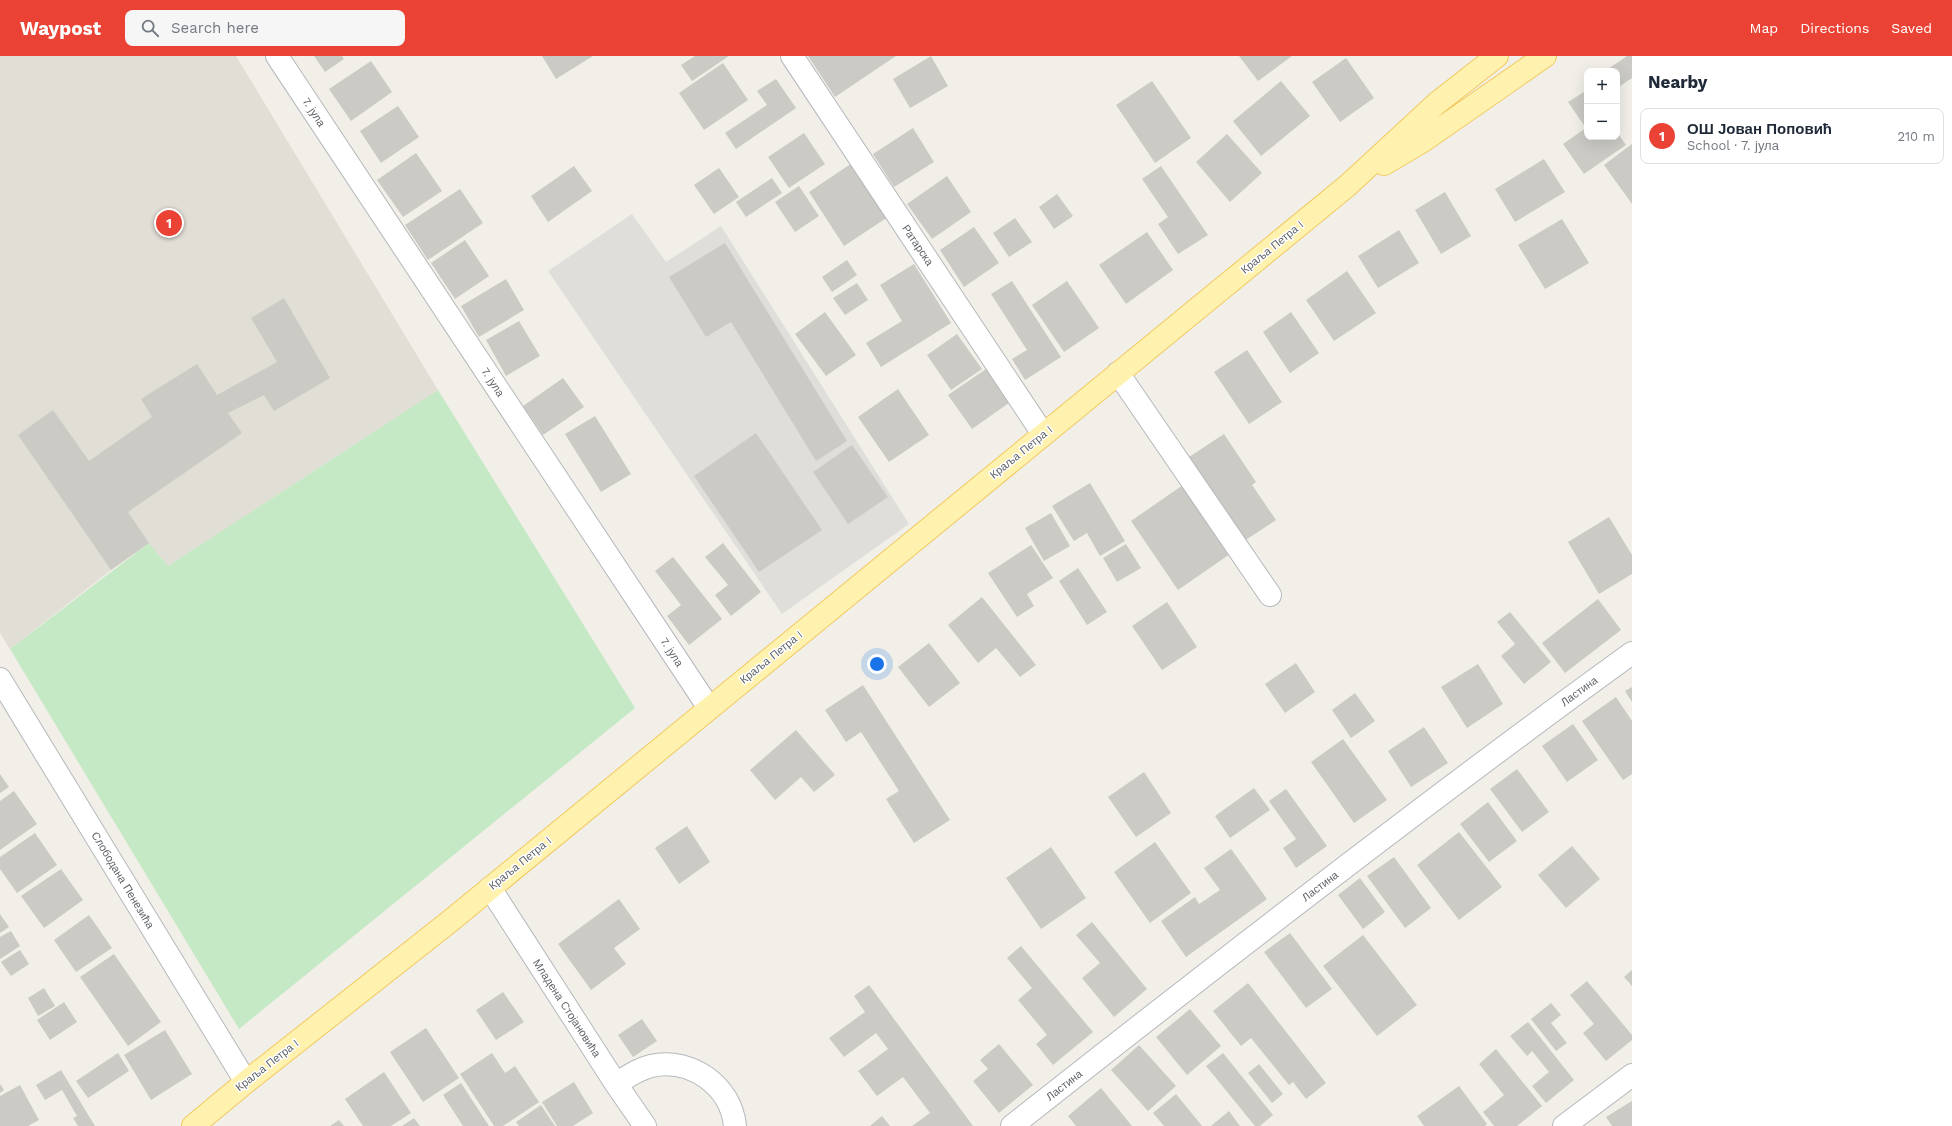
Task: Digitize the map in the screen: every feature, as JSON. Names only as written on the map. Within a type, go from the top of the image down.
[{"type":"main road","name":"Краља Петра I","points":[[193,1126],[490,888],[1347,186],[1437,103],[1497,56]]},
{"type":"main road","name":"Краља Петра I","points":[[1347,186],[1423,141],[1545,56]]},
{"type":"street","name":"7. јула","points":[[277,56],[709,708]]},
{"type":"street","name":"Ратарска","points":[[792,56],[1043,434]]},
{"type":"street","points":[[1118,373],[1270,595]]},
{"type":"street","name":"Ластина","points":[[1012,1126],[1219,963],[1632,652]]},
{"type":"street","name":"Слободана Пенезића","points":[[0,679],[246,1082]]},
{"type":"street","name":"Младена Стојановића","points":[[490,888],[616,1084],[645,1126]]},
{"type":"street","points":[[616,1084],[637,1071],[651,1066],[666,1064],[682,1066],[696,1071],[710,1079],[720,1090],[729,1103],[734,1117],[735,1126]]},
{"type":"street","points":[[1564,1126],[1632,1075]]},
{"type":"shaded area","points":[[0,56],[236,56],[438,390],[168,566],[149,543],[111,570],[10,649],[0,633]]},
{"type":"shaded area","points":[[632,214],[666,262],[721,226],[909,524],[782,614],[548,271]]},
{"type":"green space","points":[[438,390],[635,708],[239,1029],[10,649],[149,543],[168,566]]},
{"type":"building","points":[[314,56],[342,56],[344,59],[325,72]]},
{"type":"building","points":[[542,56],[593,56],[556,79]]},
{"type":"building","points":[[695,56],[729,56],[692,81],[681,65]]},
{"type":"building","points":[[808,56],[896,56],[835,97]]},
{"type":"building","points":[[931,56],[948,86],[910,108],[893,79]]},
{"type":"building","points":[[1239,56],[1292,56],[1258,81]]},
{"type":"building","points":[[1627,56],[1632,56],[1632,78],[1620,86],[1620,68],[1609,68]]},
{"type":"building","points":[[1346,58],[1374,98],[1340,122],[1312,82]]},
{"type":"building","points":[[371,61],[392,92],[351,121],[329,89]]},
{"type":"building","points":[[723,63],[748,100],[704,130],[679,93]]},
{"type":"building","points":[[776,79],[796,108],[736,149],[725,133],[767,105],[757,91]]},
{"type":"building","points":[[1152,81],[1191,138],[1155,163],[1116,105]]},
{"type":"building","points":[[1281,81],[1310,116],[1261,156],[1233,121]]},
{"type":"building","points":[[1584,92],[1584,125],[1568,102]]},
{"type":"building","points":[[398,106],[419,137],[381,163],[360,131]]},
{"type":"building","points":[[913,128],[934,162],[894,187],[873,154]]},
{"type":"building","points":[[1584,129],[1584,140],[1620,140],[1620,136],[1626,145],[1584,174],[1563,144]]},
{"type":"building","points":[[804,133],[825,164],[789,188],[768,157]]},
{"type":"building","points":[[1227,134],[1262,173],[1230,202],[1196,162]]},
{"type":"building","points":[[1632,144],[1632,204],[1604,165]]},
{"type":"building","points":[[416,153],[442,191],[403,217],[377,180]]},
{"type":"building","points":[[1544,159],[1565,192],[1515,222],[1495,189]]},
{"type":"building","points":[[852,163],[888,217],[844,246],[809,192]]},
{"type":"building","points":[[574,166],[592,191],[548,222],[531,196]]},
{"type":"building","points":[[1161,166],[1208,235],[1178,254],[1158,224],[1168,217],[1142,179]]},
{"type":"building","points":[[719,168],[739,197],[714,214],[694,185]]},
{"type":"building","points":[[947,176],[971,212],[932,239],[907,204]]},
{"type":"building","points":[[772,178],[782,193],[746,217],[736,202]]},
{"type":"building","points":[[799,186],[819,216],[795,232],[775,202]]},
{"type":"building","points":[[460,189],[483,223],[428,260],[405,225]]},
{"type":"building","points":[[1445,192],[1471,236],[1441,254],[1415,210]]},
{"type":"building","points":[[1057,194],[1073,216],[1054,229],[1039,207]]},
{"type":"building","points":[[1015,218],[1032,242],[1009,257],[993,233]]},
{"type":"building","points":[[1562,219],[1589,263],[1545,289],[1518,245]]},
{"type":"building","points":[[974,227],[999,263],[964,287],[940,250]]},
{"type":"building","points":[[1399,230],[1419,263],[1378,288],[1358,256]]},
{"type":"building","points":[[1147,232],[1173,270],[1126,304],[1099,265]]},
{"type":"building","points":[[465,240],[489,276],[455,299],[431,263]]},
{"type":"building","points":[[725,243],[847,441],[816,461],[731,322],[706,337],[669,277]]},
{"type":"building","points":[[847,260],[857,275],[832,292],[822,277]]},
{"type":"building","points":[[914,264],[951,323],[881,367],[866,343],[902,321],[880,285]]},
{"type":"building","points":[[1347,271],[1376,313],[1334,341],[1306,300]]},
{"type":"building","points":[[506,279],[524,310],[479,337],[461,306]]},
{"type":"building","points":[[1012,281],[1061,357],[1025,380],[1012,359],[1027,350],[991,294]]},
{"type":"building","points":[[1067,281],[1099,328],[1064,352],[1032,305]]},
{"type":"building","points":[[857,283],[868,300],[845,315],[833,298]]},
{"type":"building","points":[[284,298],[330,378],[274,411],[264,395],[228,413],[242,433],[128,512],[149,543],[111,570],[18,435],[53,410],[89,461],[152,417],[141,399],[197,364],[217,395],[277,362],[251,318]]},
{"type":"building","points":[[825,312],[856,355],[826,376],[795,334]]},
{"type":"building","points":[[1291,312],[1319,353],[1290,373],[1263,332]]},
{"type":"building","points":[[519,321],[540,356],[506,376],[486,340]]},
{"type":"building","points":[[957,334],[982,369],[951,390],[927,355]]},
{"type":"building","points":[[1247,350],[1282,402],[1249,424],[1214,372]]},
{"type":"building","points":[[986,369],[1009,403],[972,429],[948,395]]},
{"type":"building","points":[[563,378],[584,407],[543,435],[523,406]]},
{"type":"building","points":[[898,389],[929,435],[889,462],[858,417]]},
{"type":"building","points":[[595,416],[631,474],[601,492],[565,434]]},
{"type":"building","points":[[756,433],[822,530],[759,572],[694,476]]},
{"type":"building","points":[[1224,434],[1256,482],[1252,485],[1276,520],[1244,541],[1189,457]]},
{"type":"building","points":[[852,445],[888,497],[848,524],[813,472]]},
{"type":"building","points":[[1090,483],[1125,541],[1100,556],[1087,533],[1074,541],[1052,506]]},
{"type":"building","points":[[1183,485],[1230,554],[1178,590],[1131,521]]},
{"type":"building","points":[[1051,513],[1070,546],[1044,561],[1025,528]]},
{"type":"building","points":[[1609,517],[1632,555],[1632,574],[1599,594],[1568,542]]},
{"type":"building","points":[[723,543],[761,592],[731,616],[715,595],[728,585],[705,557]]},
{"type":"building","points":[[1126,544],[1141,568],[1117,582],[1103,558]]},
{"type":"building","points":[[1031,545],[1053,578],[1027,594],[1034,606],[1017,617],[988,573]]},
{"type":"building","points":[[673,557],[722,619],[689,645],[667,616],[681,605],[655,571]]},
{"type":"building","points":[[1078,568],[1107,612],[1087,625],[1059,581]]},
{"type":"building","points":[[982,597],[1036,665],[1020,677],[996,648],[978,663],[948,625]]},
{"type":"building","points":[[1598,599],[1621,630],[1565,673],[1542,643]]},
{"type":"building","points":[[1167,602],[1197,647],[1162,670],[1132,626]]},
{"type":"building","points":[[1510,612],[1551,662],[1524,684],[1501,656],[1515,644],[1497,622]]},
{"type":"building","points":[[929,643],[960,683],[929,707],[898,667]]},
{"type":"building","points":[[1296,663],[1315,692],[1285,713],[1265,684]]},
{"type":"building","points":[[1478,664],[1503,704],[1467,728],[1441,687]]},
{"type":"building","points":[[863,685],[950,820],[914,843],[886,799],[899,791],[861,732],[846,742],[825,710]]},
{"type":"building","points":[[1632,687],[1632,702],[1625,691]]},
{"type":"building","points":[[1355,693],[1375,721],[1351,738],[1332,710]]},
{"type":"building","points":[[1616,697],[1632,721],[1632,774],[1623,780],[1582,721]]},
{"type":"building","points":[[1573,724],[1598,760],[1567,782],[1542,746]]},
{"type":"building","points":[[1424,727],[1448,763],[1411,787],[1388,751]]},
{"type":"building","points":[[796,730],[835,775],[814,792],[801,777],[775,800],[750,770]]},
{"type":"building","points":[[1343,739],[1387,800],[1354,823],[1311,762]]},
{"type":"building","points":[[1517,769],[1549,812],[1522,832],[1490,789]]},
{"type":"building","points":[[1144,772],[1171,813],[1136,837],[1108,797]]},
{"type":"building","points":[[0,774],[9,787],[0,793]]},
{"type":"building","points":[[1254,788],[1270,810],[1230,838],[1215,816]]},
{"type":"building","points":[[1286,789],[1327,846],[1296,868],[1283,848],[1296,839],[1269,801]]},
{"type":"building","points":[[14,791],[37,824],[0,850],[0,801]]},
{"type":"building","points":[[1488,802],[1517,841],[1489,862],[1460,824]]},
{"type":"building","points":[[687,826],[710,862],[679,884],[655,848]]},
{"type":"building","points":[[1459,832],[1502,887],[1459,920],[1417,865]]},
{"type":"building","points":[[35,833],[57,865],[17,893],[0,869],[0,857]]},
{"type":"building","points":[[1155,842],[1191,893],[1150,923],[1114,872]]},
{"type":"building","points":[[1572,846],[1600,879],[1566,908],[1538,875]]},
{"type":"building","points":[[1051,847],[1086,898],[1041,929],[1006,878]]},
{"type":"building","points":[[1231,849],[1267,899],[1186,957],[1161,921],[1195,897],[1199,904],[1220,890],[1204,868]]},
{"type":"building","points":[[1394,857],[1431,908],[1405,928],[1367,876]]},
{"type":"building","points":[[61,869],[83,900],[44,928],[21,896]]},
{"type":"building","points":[[1360,878],[1385,912],[1363,929],[1338,895]]},
{"type":"building","points":[[619,899],[640,929],[614,948],[626,964],[591,990],[558,944]]},
{"type":"building","points":[[0,914],[9,927],[0,933]]},
{"type":"building","points":[[89,915],[112,948],[76,972],[54,940]]},
{"type":"building","points":[[1092,922],[1147,989],[1114,1017],[1082,978],[1100,963],[1076,935]]},
{"type":"building","points":[[11,931],[20,946],[0,959],[0,937]]},
{"type":"building","points":[[1290,933],[1332,989],[1306,1008],[1264,952]]},
{"type":"building","points":[[1363,935],[1417,1005],[1377,1036],[1323,966]]},
{"type":"building","points":[[1021,946],[1093,1032],[1053,1065],[1036,1044],[1047,1035],[1018,1000],[1032,988],[1007,958]]},
{"type":"building","points":[[20,950],[29,964],[11,976],[1,962]]},
{"type":"building","points":[[114,954],[161,1022],[128,1046],[80,977]]},
{"type":"building","points":[[1632,970],[1632,986],[1624,977]]},
{"type":"building","points":[[1587,981],[1632,1035],[1632,1040],[1606,1061],[1583,1033],[1594,1024],[1570,995]]},
{"type":"building","points":[[1248,983],[1326,1083],[1306,1099],[1293,1082],[1289,1085],[1251,1038],[1241,1046],[1213,1011]]},
{"type":"building","points":[[869,985],[973,1126],[912,1126],[930,1113],[903,1077],[877,1096],[858,1071],[888,1049],[876,1033],[844,1057],[829,1038],[865,1012],[854,996]]},
{"type":"building","points":[[44,988],[55,1006],[38,1016],[28,998]]},
{"type":"building","points":[[503,992],[524,1022],[496,1040],[476,1010]]},
{"type":"building","points":[[64,1002],[77,1022],[50,1040],[37,1020]]},
{"type":"building","points":[[1551,1003],[1561,1015],[1551,1023],[1567,1043],[1556,1051],[1531,1019]]},
{"type":"building","points":[[1190,1009],[1221,1046],[1187,1075],[1156,1037]]},
{"type":"building","points":[[642,1019],[657,1041],[633,1057],[618,1035]]},
{"type":"building","points":[[1528,1022],[1574,1080],[1546,1103],[1532,1086],[1549,1072],[1532,1051],[1527,1056],[1510,1036]]},
{"type":"building","points":[[426,1028],[459,1078],[423,1102],[390,1052]]},
{"type":"building","points":[[165,1030],[192,1074],[151,1100],[124,1055]]},
{"type":"building","points":[[999,1044],[1033,1085],[999,1113],[973,1081],[988,1069],[980,1060]]},
{"type":"building","points":[[1139,1045],[1176,1086],[1148,1111],[1111,1070]]},
{"type":"building","points":[[1496,1049],[1542,1106],[1517,1126],[1494,1126],[1483,1112],[1504,1095],[1479,1064]]},
{"type":"building","points":[[118,1053],[129,1071],[88,1098],[76,1081]]},
{"type":"building","points":[[492,1053],[505,1073],[515,1066],[539,1102],[503,1126],[494,1126],[460,1074]]},
{"type":"building","points":[[1223,1053],[1273,1115],[1260,1126],[1255,1126],[1206,1066]]},
{"type":"building","points":[[1259,1064],[1283,1094],[1272,1103],[1248,1073]]},
{"type":"building","points":[[61,1070],[95,1126],[78,1126],[73,1118],[77,1116],[62,1090],[45,1100],[36,1085]]},
{"type":"building","points":[[384,1072],[411,1113],[391,1126],[363,1126],[345,1099]]},
{"type":"building","points":[[574,1082],[593,1113],[573,1126],[557,1126],[542,1102]]},
{"type":"building","points":[[461,1083],[489,1126],[463,1126],[443,1095]]},
{"type":"building","points":[[0,1084],[4,1090],[0,1093]]},
{"type":"building","points":[[20,1085],[39,1120],[28,1126],[0,1126],[0,1096]]},
{"type":"building","points":[[1459,1086],[1487,1124],[1485,1126],[1424,1126],[1417,1116]]},
{"type":"building","points":[[1101,1088],[1132,1126],[1076,1126],[1068,1116]]},
{"type":"building","points":[[1176,1094],[1202,1126],[1164,1126],[1153,1113]]},
{"type":"building","points":[[1632,1101],[1632,1126],[1612,1126],[1606,1117]]},
{"type":"building","points":[[541,1105],[555,1126],[519,1126],[516,1122]]},
{"type":"building","points":[[1229,1111],[1240,1126],[1211,1126]]},
{"type":"building","points":[[882,1116],[890,1126],[870,1126]]},
{"type":"building","points":[[414,1118],[420,1126],[402,1126]]},
{"type":"building","points":[[339,1120],[344,1126],[330,1126]]},
{"type":"place","name":"ОШ Јован Поповић","points":[[169,223]]}]
